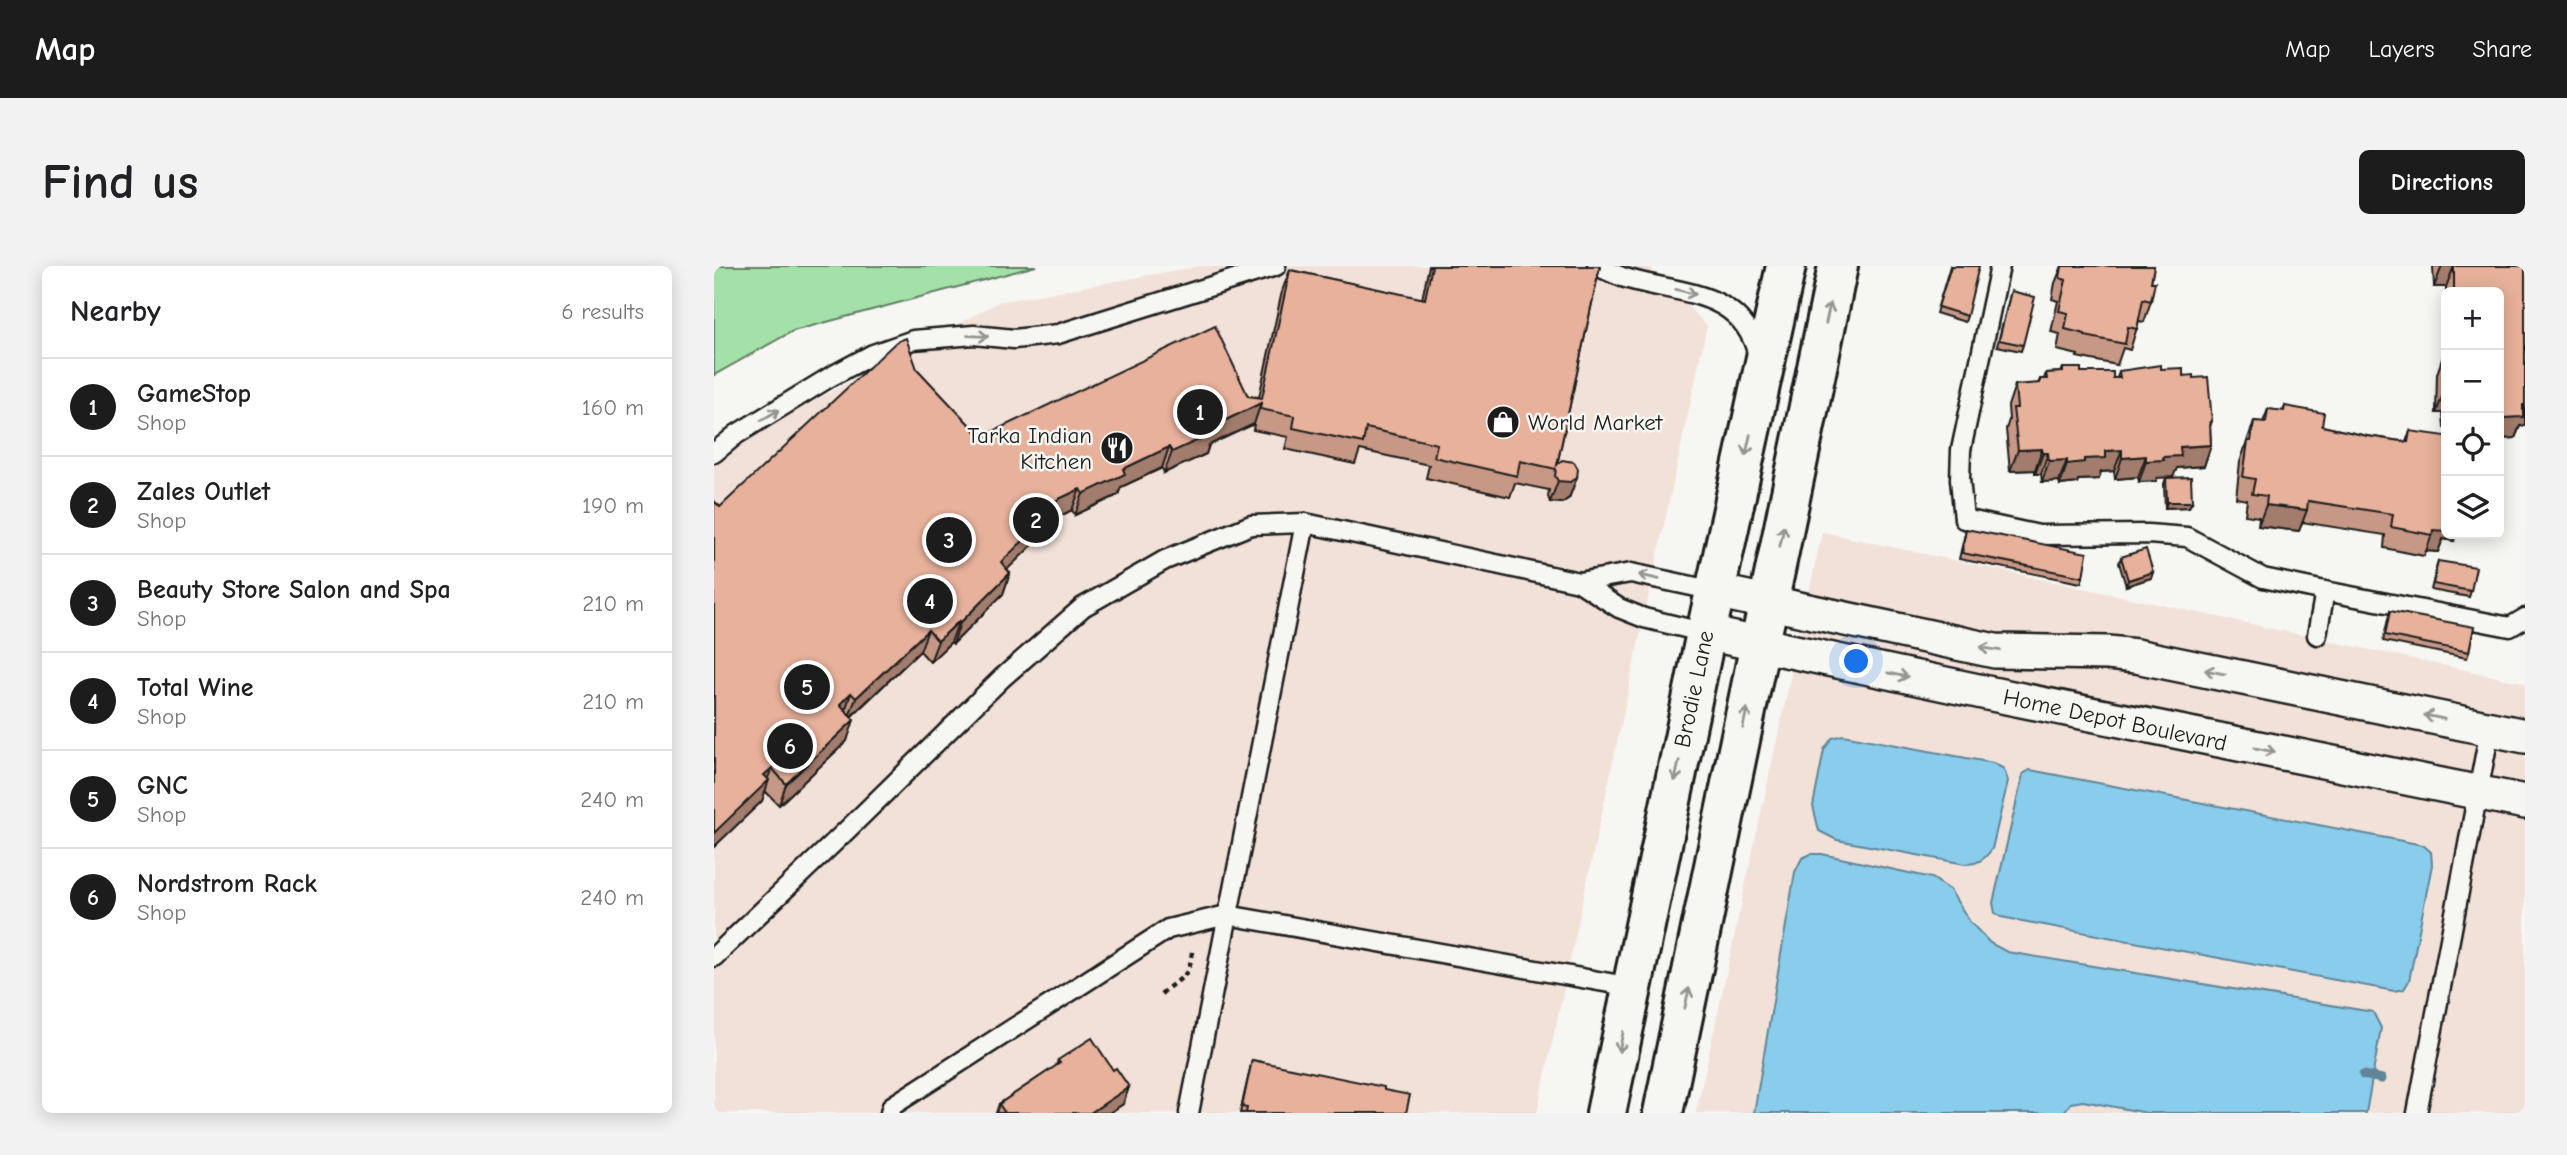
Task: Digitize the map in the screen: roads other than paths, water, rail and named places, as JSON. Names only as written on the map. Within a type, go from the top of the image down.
[{"type":"main road","name":"Brodie Lane","points":[[1606,1113],[1786,266]]},
{"type":"main road","points":[[1663,1113],[1838,266]]},
{"type":"street","name":"Home Depot Boulevard","points":[[1715,592],[1995,650],[2136,656],[2525,736]]},
{"type":"street","name":"Home Depot Boulevard","points":[[1706,633],[2525,802]]},
{"type":"lane","points":[[714,453],[737,434],[830,377],[886,349],[913,340],[974,335],[1014,339],[1058,334],[1276,266]]},
{"type":"lane","points":[[1597,266],[1622,277],[1695,293],[1726,306],[1750,334],[1763,378]]},
{"type":"lane","points":[[2000,266],[1961,450],[1960,480],[1964,519],[2039,535],[2148,534],[2187,537],[2263,578],[2510,628],[2525,618]]},
{"type":"lane","points":[[1189,1113],[1305,523]]},
{"type":"lane","points":[[714,957],[1002,678],[1083,607],[1165,560],[1251,526],[1305,523],[1579,582],[1619,608],[1644,618],[1706,633]]},
{"type":"lane","points":[[1579,582],[1631,573],[1715,592]]},
{"type":"lane","points":[[2317,635],[2325,591]]},
{"type":"lane","points":[[2417,1113],[2490,729]]},
{"type":"lane","points":[[891,1113],[892,1106],[1168,929],[1227,915],[1632,987]]},
{"type":"water","points":[[1843,735],[1993,763],[2004,769],[2008,781],[1989,853],[1977,862],[1965,864],[1837,840],[1819,831],[1813,806],[1824,750],[1832,738]]},
{"type":"water","points":[[2030,770],[2423,845],[2431,852],[2432,865],[2409,981],[2404,989],[2394,991],[2001,917],[1995,913],[1993,903],[2023,774]]},
{"type":"water","points":[[1811,854],[1822,854],[1932,878],[1950,890],[1970,922],[1990,943],[2007,952],[2373,1012],[2381,1028],[2366,1113],[2147,1113],[2083,1101],[2071,1103],[2063,1113],[1754,1113],[1795,872],[1802,858]]},
{"type":"waterway","points":[[2363,1075],[2382,1079]]},
{"type":"place","name":"GameStop","points":[[1200,412]]},
{"type":"place","name":"World Market","points":[[1503,422]]},
{"type":"place","name":"Tarka Indian Kitchen","points":[[1117,448]]},
{"type":"place","name":"Zales Outlet","points":[[1036,520]]},
{"type":"place","name":"Beauty Store Salon and Spa","points":[[949,540]]},
{"type":"place","name":"Total Wine","points":[[930,601]]},
{"type":"place","name":"GNC","points":[[807,687]]},
{"type":"place","name":"Nordstrom Rack","points":[[790,746]]}]
